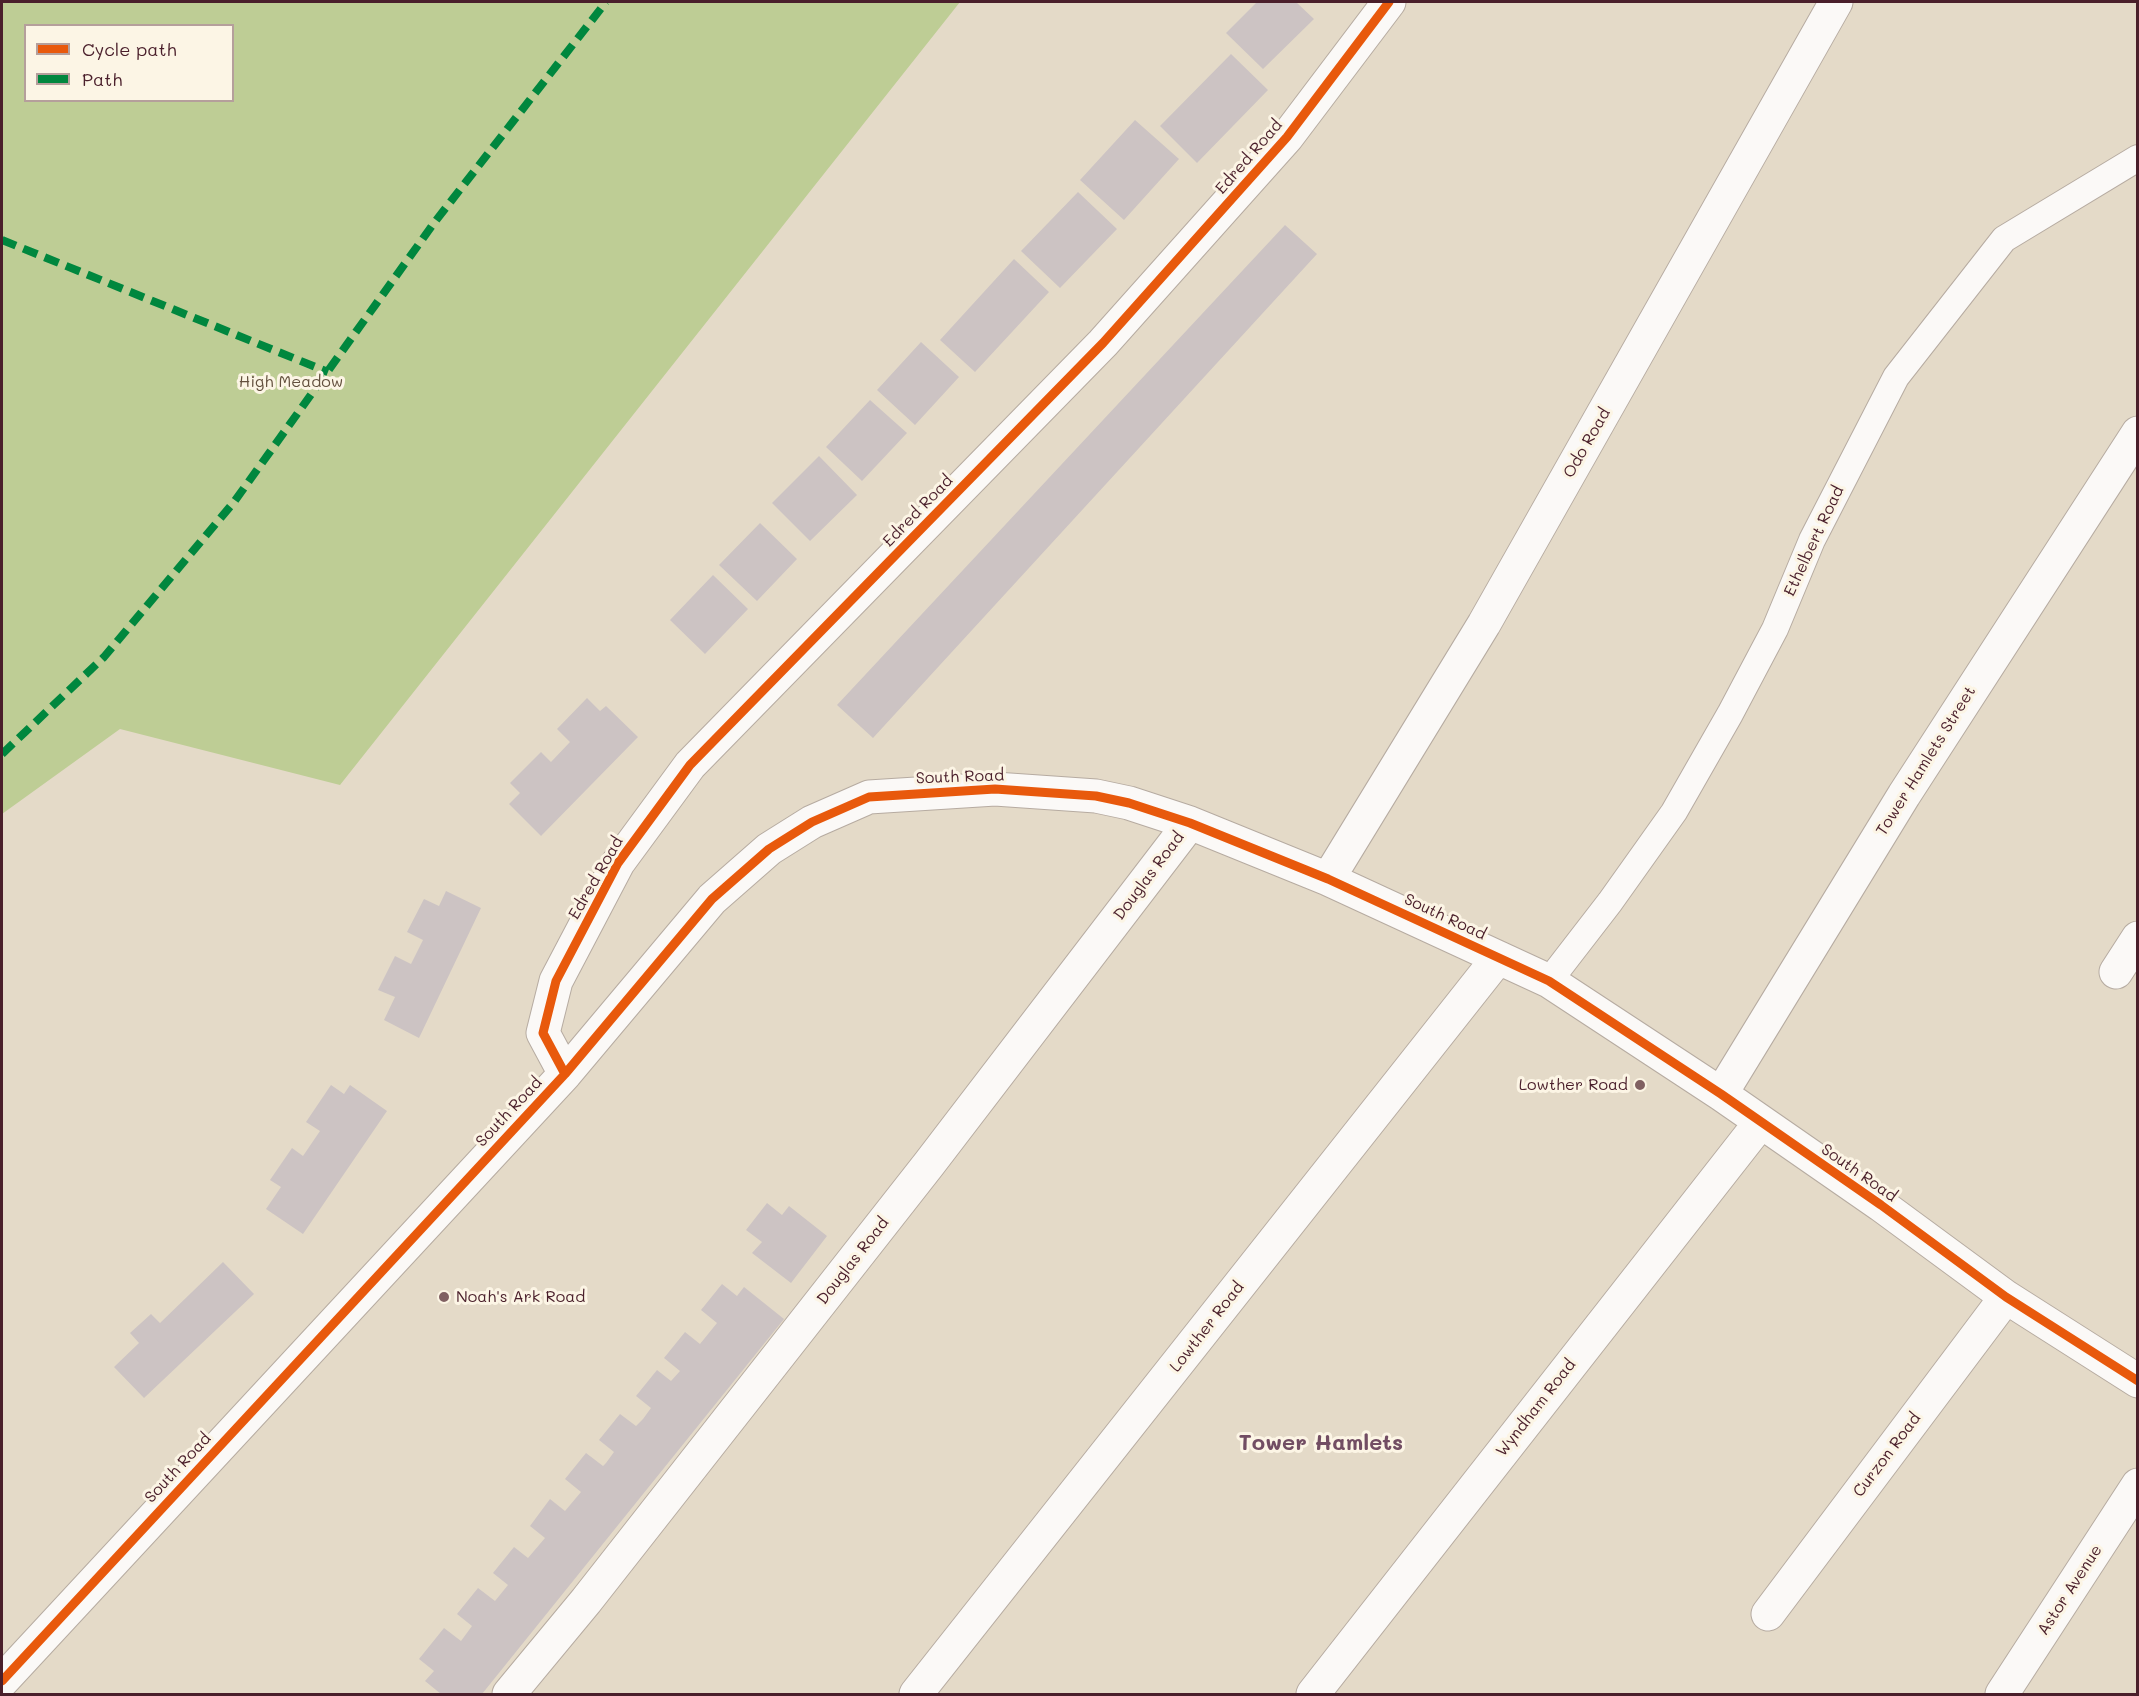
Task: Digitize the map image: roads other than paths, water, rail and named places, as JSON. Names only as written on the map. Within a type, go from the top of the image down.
[{"type":"street","name":"Edred Road","points":[[565,1074],[543,1033],[556,981],[618,863],[690,765],[1103,343],[1287,137],[1389,2]]},
{"type":"street","name":"Odo Road","points":[[1328,879],[1490,614],[1836,2]]},
{"type":"street","name":"Tower Hamlets Street","points":[[1721,1094],[1904,795],[2138,433]]},
{"type":"street","name":"South Road","points":[[2,1681],[565,1074],[712,899],[769,849],[812,822],[869,797],[995,789],[1096,796],[1129,802],[1190,823],[1328,879],[1550,981],[1721,1094],[1881,1205],[2006,1297],[2138,1381]]},
{"type":"street","name":"Douglas Road","points":[[509,1695],[586,1601],[922,1173],[1190,823]]},
{"type":"street","points":[[2116,972],[2138,938]]},
{"type":"street","name":"Lowther Road","points":[[916,1695],[1498,958]]},
{"type":"street","name":"Wyndham Road","points":[[1313,1695],[1760,1123]]},
{"type":"street","name":"Curzon Road","points":[[1768,1614],[2006,1297]]},
{"type":"street","name":"Astor Avenue","points":[[2002,1695],[2138,1485]]},
{"type":"lane","name":"Ethelbert Road","points":[[1550,981],[1674,812],[1725,724],[1775,629],[1812,540],[1896,377],[2004,239],[2138,158]]},
{"type":"place","name":"Lowther Road","points":[[1640,1085]]},
{"type":"place","name":"Noah's Ark Road","points":[[444,1297]]},
{"type":"district","name":"Tower Hamlets","points":[[1321,1443]]},
{"type":"park label","name":"High Meadow","points":[[291,382]]}]
